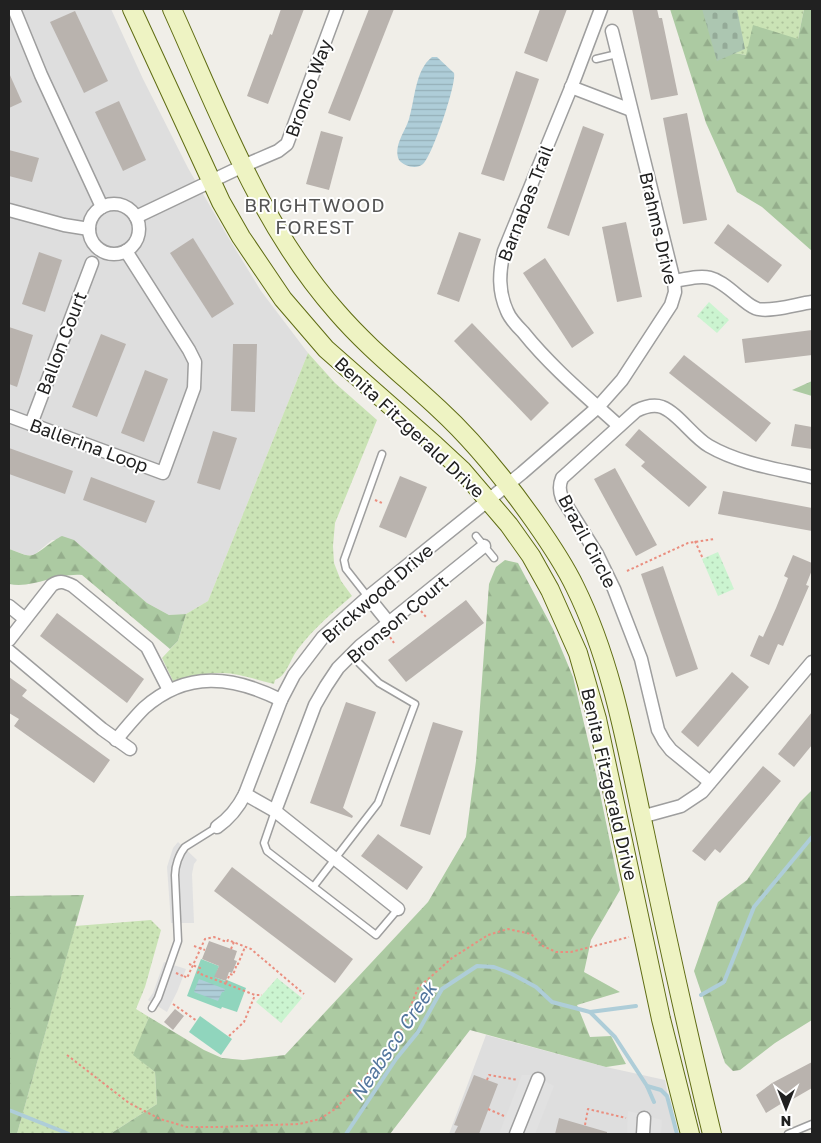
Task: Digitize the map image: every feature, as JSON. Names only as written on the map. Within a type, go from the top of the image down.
[{"type":"main road","name":"Benita Fitzgerald Drive","points":[[132,9],[212,181],[241,237],[283,299],[326,349],[462,470],[509,525],[550,590],[578,653],[597,719],[661,1019],[690,1134]]},
{"type":"main road","name":"Benita Fitzgerald Drive","points":[[172,9],[243,166],[292,253],[337,312],[478,448],[508,484],[552,546],[575,586],[598,639],[623,729],[681,1005],[712,1134]]},
{"type":"street","points":[[14,9],[41,75],[102,207]]},
{"type":"street","name":"Bronco Way","points":[[136,217],[278,151],[287,144],[337,9]]},
{"type":"street","name":"Barnabas Trail","points":[[601,9],[504,251],[500,266],[500,281],[502,296],[510,316],[550,362],[619,426]]},
{"type":"street","name":"Brahms Drive","points":[[508,484],[598,407],[622,380],[666,313],[675,292],[612,31]]},
{"type":"street","points":[[571,87],[631,110]]},
{"type":"street","points":[[118,204],[125,206],[136,217],[138,225],[137,237],[132,246],[126,251],[112,254],[98,248],[90,237],[89,230],[92,216],[102,207],[118,204]]},
{"type":"street","points":[[9,210],[89,230]]},
{"type":"street","name":"Ballerina Loop","points":[[9,416],[162,472],[194,388],[195,362],[126,251]]},
{"type":"street","name":"Ballon Court","points":[[31,424],[92,263]]},
{"type":"street","points":[[674,282],[701,276],[715,278],[749,305],[760,309],[812,302]]},
{"type":"street","name":"Brazil Circle","points":[[710,782],[671,750],[658,730],[641,659],[614,589],[597,554],[562,498],[559,491],[562,478],[636,411],[644,407],[661,407],[669,411],[708,446],[725,454],[812,477]]},
{"type":"street","name":"Brickwood Drive","points":[[218,827],[229,818],[245,794],[281,700],[298,669],[323,637],[368,597],[508,484]]},
{"type":"street","name":"Bronson Court","points":[[275,811],[315,705],[326,686],[351,654],[389,623],[480,541]]},
{"type":"street","points":[[9,640],[52,585],[62,582],[67,583],[147,647],[169,690]]},
{"type":"street","points":[[368,597],[389,623]]},
{"type":"street","points":[[9,606],[25,619]]},
{"type":"street","points":[[9,651],[116,740],[130,749]]},
{"type":"street","points":[[641,818],[682,806],[702,792],[812,662]]},
{"type":"street","points":[[116,740],[144,708],[169,690],[196,681],[227,681],[246,685],[281,700]]},
{"type":"street","points":[[245,794],[275,811],[398,909]]},
{"type":"street","points":[[516,1134],[538,1079]]},
{"type":"street","points":[[643,1134],[644,1118]]},
{"type":"lane","points":[[596,59],[617,54]]},
{"type":"lane","points":[[368,597],[348,572],[344,560],[382,454]]},
{"type":"lane","points":[[480,541],[494,558]]},
{"type":"lane","points":[[314,886],[378,803],[415,704],[379,684],[351,654]]},
{"type":"lane","points":[[275,811],[265,839],[265,848],[376,935],[398,909]]},
{"type":"lane","points":[[152,1008],[158,998],[178,941],[175,871],[180,854],[185,847],[218,827]]},
{"type":"lane","points":[[788,1134],[812,1124]]},
{"type":"path","points":[[628,570],[686,544],[714,539]]},
{"type":"path","points":[[695,541],[703,559]]},
{"type":"path","points":[[67,1055],[130,1103],[160,1119],[187,1127],[300,1124],[320,1119],[335,1109],[364,1079],[400,1032],[418,988],[452,958],[488,935],[508,929],[530,934],[543,946],[556,952],[571,952],[644,933]]},
{"type":"path","points":[[184,976],[187,978],[205,939],[214,937],[251,949],[304,994]]},
{"type":"path","points":[[231,949],[234,942]]},
{"type":"path","points":[[194,946],[205,950]]},
{"type":"path","points":[[226,983],[230,974],[233,975],[236,963],[238,964],[245,947]]},
{"type":"path","points":[[189,964],[200,968],[198,973],[255,995],[262,995]]},
{"type":"path","points":[[229,1036],[244,1022],[255,995]]},
{"type":"path","points":[[173,1004],[197,1021]]},
{"type":"path","points":[[487,1080],[489,1075],[518,1080]]},
{"type":"path","points":[[488,1110],[504,1116]]},
{"type":"path","points":[[585,1125],[588,1110],[626,1118]]},
{"type":"shaded area","points":[[9,9],[111,9],[143,79],[188,168],[261,291],[308,353],[208,601],[186,614],[169,615],[147,603],[74,540],[52,540],[34,555],[26,555],[9,549]]},
{"type":"shaded area","points":[[178,842],[197,860],[192,874],[194,923],[171,923],[167,867],[173,848]]},
{"type":"shaded area","points":[[164,962],[186,969],[167,1012],[148,1000],[153,993]]},
{"type":"shaded area","points":[[486,1035],[606,1067],[665,1080],[675,1134],[449,1134]]},
{"type":"shaded area","points":[[522,1075],[533,1075],[554,1086],[535,1134],[499,1134]]},
{"type":"shaded area","points":[[628,1111],[662,1120],[661,1134],[627,1134]]},
{"type":"green space","points":[[670,9],[710,9],[728,52],[746,55],[753,25],[798,39],[804,9],[812,9],[812,251],[762,207],[737,192],[706,123]]},
{"type":"green space","points":[[702,9],[737,9],[745,49],[717,61]]},
{"type":"green space","points":[[710,9],[804,9],[798,39],[746,55],[728,52]]},
{"type":"green space","points":[[709,302],[729,320],[717,333],[697,316]]},
{"type":"green space","points":[[308,353],[335,383],[377,420],[335,523],[334,563],[341,581],[352,596],[310,635],[295,653],[283,675],[275,680],[274,684],[226,673],[207,674],[173,681],[162,658],[178,641],[186,614],[208,601]]},
{"type":"green space","points":[[812,381],[812,396],[792,390]]},
{"type":"green space","points":[[62,536],[74,540],[147,603],[169,615],[186,614],[178,641],[170,649],[82,575],[63,576],[36,583],[9,584],[9,549],[24,555],[33,555]]},
{"type":"green space","points":[[718,552],[734,589],[718,596],[702,559]]},
{"type":"green space","points":[[505,560],[518,563],[553,629],[573,677],[596,774],[620,890],[591,940],[584,972],[620,992],[577,1005],[590,1037],[611,1036],[626,1064],[606,1067],[470,1030],[390,1134],[110,1134],[157,1104],[155,1072],[133,1055],[149,1017],[204,1050],[222,1058],[243,1060],[285,1055],[428,902],[466,837],[476,761],[489,584],[496,567]]},
{"type":"green space","points":[[812,790],[812,1020],[775,1043],[740,1070],[733,1071],[725,1063],[694,971],[718,902],[747,880],[800,802]]},
{"type":"green space","points":[[84,895],[17,1134],[9,1134],[9,896]]},
{"type":"green space","points":[[151,920],[161,930],[145,987],[136,1009],[149,1017],[134,1055],[155,1072],[157,1104],[110,1134],[17,1134],[75,926]]},
{"type":"green space","points":[[201,959],[219,966],[215,977],[246,988],[237,1012],[222,1007],[221,1009],[187,996]]},
{"type":"green space","points":[[277,978],[302,998],[281,1023],[256,1002]]},
{"type":"green space","points":[[200,1016],[232,1039],[221,1055],[189,1032]]},
{"type":"water","points":[[432,57],[437,57],[454,73],[452,90],[443,120],[427,158],[420,166],[410,167],[399,160],[398,144],[409,119],[419,77],[426,63]]},
{"type":"water","points":[[199,979],[225,989],[218,1001],[194,992]]},
{"type":"building","points":[[281,9],[304,9],[268,104],[247,96]]},
{"type":"building","points":[[369,9],[394,9],[350,121],[328,113]]},
{"type":"building","points":[[540,9],[567,9],[547,62],[524,53]]},
{"type":"building","points":[[632,9],[657,9],[659,18],[662,18],[678,95],[651,100]]},
{"type":"building","points":[[75,11],[108,81],[84,93],[50,22]]},
{"type":"building","points":[[516,71],[539,79],[504,181],[481,174]]},
{"type":"building","points":[[9,73],[22,102],[9,108]]},
{"type":"building","points":[[119,101],[146,160],[123,171],[95,112]]},
{"type":"building","points":[[687,113],[707,220],[683,224],[663,118]]},
{"type":"building","points":[[583,126],[604,134],[569,236],[547,228]]},
{"type":"building","points":[[321,131],[343,137],[329,190],[306,184]]},
{"type":"building","points":[[9,150],[39,158],[32,182],[9,176]]},
{"type":"building","points":[[626,222],[642,297],[617,302],[602,227]]},
{"type":"building","points":[[728,224],[782,265],[768,283],[714,243]]},
{"type":"building","points":[[459,232],[481,239],[459,302],[437,294]]},
{"type":"building","points":[[193,238],[234,304],[212,318],[170,253]]},
{"type":"building","points":[[39,252],[62,260],[45,312],[22,304]]},
{"type":"building","points":[[545,258],[594,333],[572,348],[523,273]]},
{"type":"building","points":[[472,323],[549,403],[531,421],[454,341]]},
{"type":"building","points":[[9,327],[33,335],[17,387],[9,384]]},
{"type":"building","points":[[812,330],[812,355],[745,363],[742,339]]},
{"type":"building","points":[[101,334],[126,344],[97,417],[72,407]]},
{"type":"building","points":[[233,344],[257,344],[255,412],[231,411]]},
{"type":"building","points":[[684,355],[771,423],[756,442],[669,373]]},
{"type":"building","points":[[145,370],[168,379],[144,442],[121,433]]},
{"type":"building","points":[[795,424],[812,427],[812,449],[791,446]]},
{"type":"building","points":[[639,429],[707,487],[689,507],[641,466],[645,462],[625,445]]},
{"type":"building","points":[[213,431],[237,438],[220,490],[197,483]]},
{"type":"building","points":[[9,448],[73,471],[65,494],[9,474]]},
{"type":"building","points":[[615,468],[657,545],[636,556],[594,479]]},
{"type":"building","points":[[400,476],[427,487],[406,538],[379,527]]},
{"type":"building","points":[[91,477],[155,501],[146,523],[83,500]]},
{"type":"building","points":[[723,491],[812,508],[812,531],[718,514]]},
{"type":"building","points":[[793,555],[812,563],[812,570],[806,585],[809,586],[783,646],[778,644],[769,665],[750,656],[759,635],[763,637],[776,608],[788,578],[784,576]]},
{"type":"building","points":[[663,566],[698,669],[676,677],[641,574]]},
{"type":"building","points":[[466,600],[484,623],[406,682],[388,660]]},
{"type":"building","points":[[57,613],[144,679],[127,703],[40,636]]},
{"type":"building","points":[[732,672],[749,687],[698,747],[681,732]]},
{"type":"building","points":[[9,677],[27,690],[22,696],[110,760],[94,783],[14,726],[19,719],[9,713]]},
{"type":"building","points":[[346,702],[376,712],[343,808],[353,816],[352,818],[310,803]]},
{"type":"building","points":[[812,712],[812,745],[794,767],[778,754]]},
{"type":"building","points":[[433,722],[463,731],[430,835],[400,826]]},
{"type":"building","points":[[763,766],[781,781],[720,853],[715,849],[705,861],[692,851]]},
{"type":"building","points":[[378,834],[423,867],[407,890],[361,856]]},
{"type":"building","points":[[232,867],[353,959],[335,983],[214,891]]},
{"type":"building","points":[[209,941],[237,951],[234,960],[237,961],[232,973],[229,972],[226,981],[214,977],[219,966],[202,959]]},
{"type":"building","points":[[175,1009],[184,1016],[173,1030],[164,1022]]},
{"type":"building","points":[[812,1062],[812,1088],[793,1099],[792,1097],[766,1113],[756,1095],[772,1083]]},
{"type":"building","points":[[474,1075],[498,1084],[479,1134],[454,1134],[458,1126],[454,1125]]},
{"type":"building","points":[[559,1118],[607,1132],[607,1134],[555,1134]]},
{"type":"waterway","name":"Neabsco Creek","points":[[701,995],[724,982],[754,907],[812,837]]},
{"type":"waterway","name":"Neabsco Creek","points":[[346,1134],[396,1059],[418,1032],[442,989],[477,966],[494,967],[512,974],[536,987],[552,1002],[590,1012],[636,1006]]},
{"type":"waterway","points":[[590,1012],[615,1037],[647,1086],[654,1102]]},
{"type":"waterway","points":[[647,1086],[661,1090],[667,1096],[677,1134]]},
{"type":"waterway","name":"Neabsco Creek","points":[[9,1110],[69,1134]]},
{"type":"district","name":"BRIGHTWOOD FOREST","points":[[315,215]]}]
